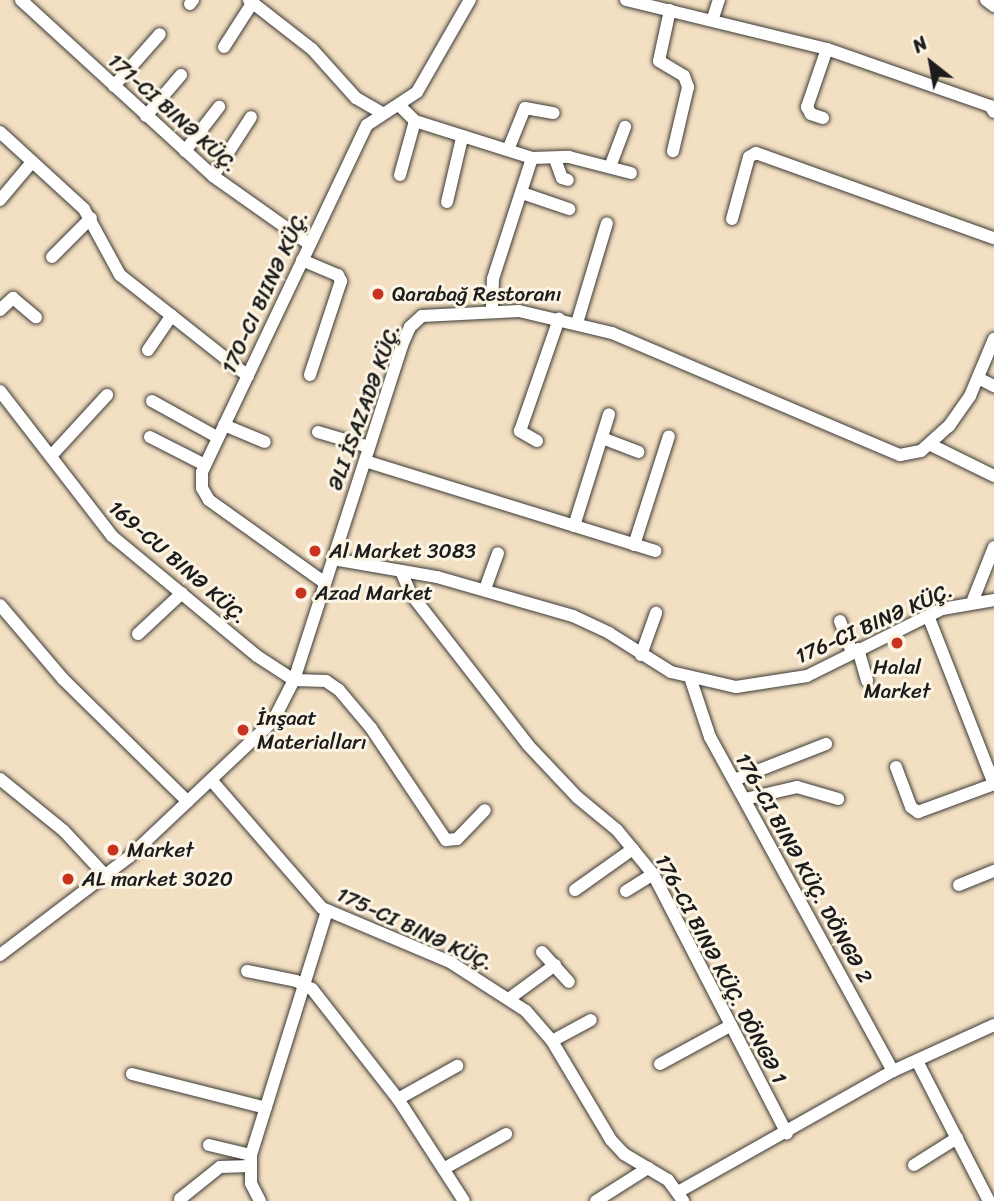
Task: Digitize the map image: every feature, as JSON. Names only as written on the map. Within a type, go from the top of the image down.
[{"type":"street","name":"171-CI BINƏ KÜÇ.","points":[[21,0],[213,176],[309,244]]},
{"type":"street","points":[[224,47],[251,1],[312,49],[356,98],[380,112],[400,106],[421,87],[470,0]]},
{"type":"street","points":[[626,0],[713,18],[827,49],[993,105]]},
{"type":"street","points":[[713,18],[719,0]]},
{"type":"street","points":[[986,0],[994,6]]},
{"type":"street","points":[[670,10],[659,61],[688,82],[673,151]]},
{"type":"street","points":[[114,86],[160,34]]},
{"type":"street","points":[[823,118],[811,114],[807,107],[827,49]]},
{"type":"street","points":[[146,116],[181,75]]},
{"type":"street","points":[[400,106],[415,121],[462,138],[532,158],[569,157],[631,173]]},
{"type":"street","points":[[185,151],[219,107]]},
{"type":"street","points":[[508,150],[525,108],[554,113]]},
{"type":"street","name":"17O-CI BIINƏ KÜÇ.","points":[[325,583],[209,500],[201,482],[217,438],[309,244],[367,125],[380,112]]},
{"type":"street","points":[[213,176],[251,117]]},
{"type":"street","points":[[400,175],[415,121]]},
{"type":"street","points":[[610,167],[625,127]]},
{"type":"street","points":[[0,132],[91,218],[110,263],[248,376]]},
{"type":"street","points":[[447,202],[462,138]]},
{"type":"street","points":[[732,219],[749,157],[756,153],[994,238]]},
{"type":"street","points":[[492,312],[492,279],[532,158]]},
{"type":"street","points":[[555,159],[562,178],[568,180]]},
{"type":"street","points":[[0,200],[32,162]]},
{"type":"street","points":[[522,192],[569,209]]},
{"type":"street","points":[[52,257],[91,218]]},
{"type":"street","points":[[577,323],[607,223]]},
{"type":"street","points":[[302,260],[340,278],[310,375]]},
{"type":"street","points":[[0,310],[13,298],[36,317]]},
{"type":"street","name":"ƏLI İSAZADƏ KÜÇ.","points":[[0,955],[106,876],[212,781],[272,721],[294,680],[402,345],[414,322],[422,316],[519,311],[577,323],[636,341],[877,448],[911,455],[931,445]]},
{"type":"street","points":[[148,350],[172,316]]},
{"type":"street","points":[[537,441],[520,431],[559,319]]},
{"type":"street","points":[[994,339],[962,409],[931,445],[994,476]]},
{"type":"street","points":[[978,378],[994,386]]},
{"type":"street","name":"169-CU BINƏ KÜÇ.","points":[[0,391],[102,526],[257,656],[294,680]]},
{"type":"street","points":[[51,456],[107,395]]},
{"type":"street","points":[[152,401],[217,438]]},
{"type":"street","points":[[574,526],[609,414]]},
{"type":"street","points":[[224,425],[265,442]]},
{"type":"street","points":[[318,432],[369,447]]},
{"type":"street","points":[[634,545],[669,436]]},
{"type":"street","points":[[150,437],[205,465]]},
{"type":"street","points":[[602,438],[638,452]]},
{"type":"street","points":[[365,461],[655,551]]},
{"type":"street","points":[[973,600],[994,547]]},
{"type":"street","points":[[485,589],[498,553]]},
{"type":"street","points":[[333,559],[485,589],[592,624],[641,655],[691,680],[736,687],[780,683],[807,676],[928,616],[973,600],[994,600]]},
{"type":"street","points":[[401,571],[411,594],[528,745],[634,849],[653,874],[787,1134]]},
{"type":"street","points":[[138,634],[182,593]]},
{"type":"street","points":[[0,605],[63,680],[188,802]]},
{"type":"street","points":[[641,655],[656,613]]},
{"type":"street","points":[[896,766],[911,807],[918,812],[994,784],[928,616]]},
{"type":"street","points":[[840,621],[867,681]]},
{"type":"street","points":[[294,680],[326,681],[339,690],[450,843],[485,810]]},
{"type":"street","points":[[691,680],[710,737],[893,1071]]},
{"type":"street","points":[[734,780],[826,744]]},
{"type":"street","points":[[0,779],[72,839],[106,876]]},
{"type":"street","points":[[212,781],[327,911],[450,962],[510,998],[552,1041],[611,1140],[649,1168],[680,1197],[893,1071],[994,1025]]},
{"type":"street","points":[[745,799],[797,787],[838,799]]},
{"type":"street","points":[[575,890],[634,849]]},
{"type":"street","points":[[959,885],[994,871]]},
{"type":"street","points":[[626,891],[653,874]]},
{"type":"street","points":[[260,1201],[251,1160],[307,986],[327,911]]},
{"type":"street","points":[[542,952],[569,982]]},
{"type":"street","points":[[510,998],[555,965]]},
{"type":"street","points":[[247,971],[307,986],[398,1099],[464,1201]]},
{"type":"street","points":[[552,1041],[591,1020]]},
{"type":"street","points":[[660,1064],[730,1026]]},
{"type":"street","points":[[917,1061],[989,1201]]},
{"type":"street","points":[[398,1099],[457,1066]]},
{"type":"street","points":[[132,1074],[266,1108]]},
{"type":"street","points":[[444,1168],[506,1134]]},
{"type":"street","points":[[914,1165],[957,1138]]},
{"type":"street","points":[[209,1145],[251,1160]]},
{"type":"street","points":[[180,1199],[220,1167],[251,1160]]},
{"type":"street","points":[[596,1201],[649,1168]]},
{"type":"place","name":"Qarabağ Restoranı","points":[[378,294]]},
{"type":"place","name":"Al Market 3083","points":[[315,551]]},
{"type":"place","name":"Azad Market","points":[[301,593]]},
{"type":"place","name":"Halal Market","points":[[897,643]]},
{"type":"place","name":"İnşaat Materialları","points":[[243,730]]},
{"type":"place","name":"Market","points":[[113,850]]},
{"type":"place","name":"AL market 3020","points":[[68,879]]}]
